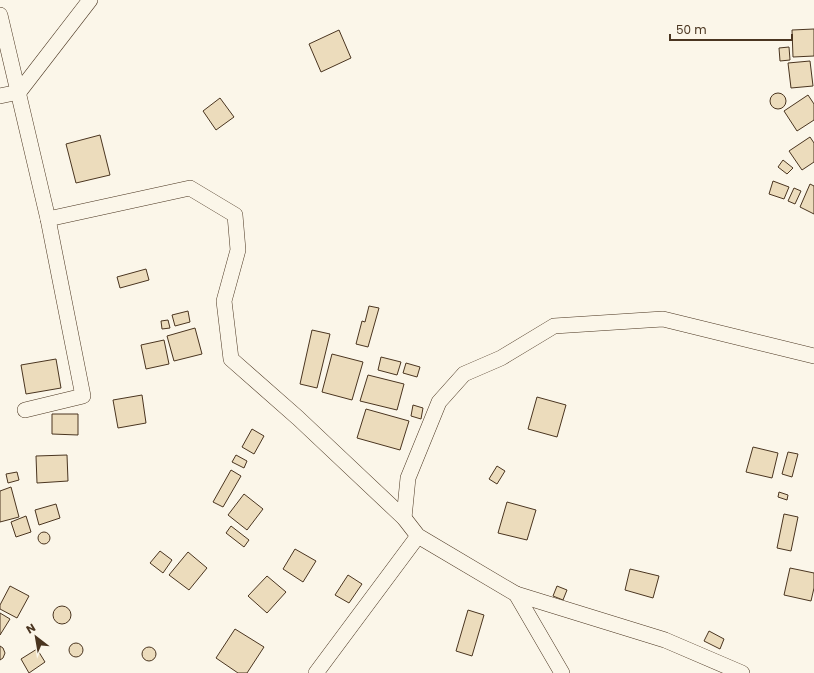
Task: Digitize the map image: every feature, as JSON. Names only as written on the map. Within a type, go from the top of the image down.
[{"type":"street","points":[[0,96],[19,92],[90,0]]},
{"type":"street","points":[[0,15],[48,219],[83,396],[24,410]]},
{"type":"street","points":[[48,219],[190,188],[234,215],[238,250],[224,301],[231,359],[298,418],[404,518],[418,536],[516,594],[665,640],[742,673]]},
{"type":"street","points":[[404,518],[408,478],[439,402],[464,374],[501,358],[554,326],[662,319],[814,356]]},
{"type":"street","points":[[316,673],[418,536]]},
{"type":"street","points":[[516,594],[562,673]]},
{"type":"building","points":[[814,29],[814,56],[793,57],[792,30]]},
{"type":"building","points":[[339,30],[351,58],[321,72],[309,44]]},
{"type":"building","points":[[789,47],[790,60],[780,61],[779,48]]},
{"type":"building","points":[[810,61],[813,86],[791,88],[788,63]]},
{"type":"building","points":[[778,93],[784,95],[786,101],[784,107],[778,109],[772,107],[770,101],[772,95]]},
{"type":"building","points":[[808,95],[814,104],[814,120],[797,131],[784,111]]},
{"type":"building","points":[[220,98],[234,117],[216,130],[203,111]]},
{"type":"building","points":[[100,135],[110,175],[76,183],[66,144]]},
{"type":"building","points":[[810,137],[814,143],[814,162],[802,170],[789,151]]},
{"type":"building","points":[[783,160],[793,168],[787,174],[778,167]]},
{"type":"building","points":[[773,181],[789,187],[784,199],[769,194]]},
{"type":"building","points":[[810,184],[814,186],[814,214],[800,207]]},
{"type":"building","points":[[794,188],[801,191],[795,204],[788,201]]},
{"type":"building","points":[[146,269],[149,280],[120,288],[117,277]]},
{"type":"building","points":[[369,306],[379,308],[368,347],[356,344],[362,321],[365,322]]},
{"type":"building","points":[[188,311],[190,322],[175,326],[172,315]]},
{"type":"building","points":[[168,320],[170,328],[162,329],[161,321]]},
{"type":"building","points":[[195,328],[202,354],[174,361],[167,336]]},
{"type":"building","points":[[312,330],[330,334],[317,388],[300,384]]},
{"type":"building","points":[[164,340],[169,364],[146,369],[141,345]]},
{"type":"building","points":[[332,354],[363,362],[352,400],[322,392]]},
{"type":"building","points":[[381,357],[401,362],[397,375],[378,370]]},
{"type":"building","points":[[56,359],[61,388],[26,394],[21,365]]},
{"type":"building","points":[[406,363],[420,367],[417,377],[403,373]]},
{"type":"building","points":[[368,375],[404,384],[397,410],[360,401]]},
{"type":"building","points":[[142,395],[146,423],[118,428],[113,400]]},
{"type":"building","points":[[537,397],[566,405],[557,437],[528,429]]},
{"type":"building","points":[[413,405],[423,408],[421,419],[411,416]]},
{"type":"building","points":[[366,409],[409,421],[400,450],[357,438]]},
{"type":"building","points":[[52,414],[78,414],[78,435],[52,434]]},
{"type":"building","points":[[252,429],[264,436],[254,454],[242,447]]},
{"type":"building","points":[[753,447],[778,453],[772,478],[746,472]]},
{"type":"building","points":[[788,452],[798,454],[792,477],[782,474]]},
{"type":"building","points":[[67,455],[68,481],[37,483],[36,456]]},
{"type":"building","points":[[236,455],[247,461],[244,468],[232,462]]},
{"type":"building","points":[[497,466],[505,471],[497,484],[489,479]]},
{"type":"building","points":[[231,470],[241,476],[223,507],[213,502]]},
{"type":"building","points":[[17,472],[19,480],[8,483],[6,474]]},
{"type":"building","points":[[11,487],[19,517],[0,522],[0,491]]},
{"type":"building","points":[[779,492],[788,495],[787,500],[778,497]]},
{"type":"building","points":[[244,494],[263,509],[247,530],[228,515]]},
{"type":"building","points":[[507,502],[536,510],[527,540],[498,533]]},
{"type":"building","points":[[56,504],[60,518],[39,525],[35,510]]},
{"type":"building","points":[[784,514],[798,517],[791,551],[777,548]]},
{"type":"building","points":[[26,516],[31,532],[16,537],[11,522]]},
{"type":"building","points":[[231,526],[249,540],[244,547],[226,533]]},
{"type":"building","points":[[44,532],[48,534],[50,538],[48,542],[44,544],[40,542],[38,538],[40,534]]},
{"type":"building","points":[[295,549],[316,561],[303,582],[283,569]]},
{"type":"building","points":[[160,551],[172,560],[163,573],[150,563]]},
{"type":"building","points":[[188,552],[207,568],[189,590],[169,575]]},
{"type":"building","points":[[790,568],[814,573],[814,588],[811,601],[784,595]]},
{"type":"building","points":[[630,569],[659,576],[653,598],[625,590]]},
{"type":"building","points":[[348,575],[362,584],[349,603],[335,595]]},
{"type":"building","points":[[267,576],[286,592],[267,613],[248,596]]},
{"type":"building","points":[[10,586],[29,596],[17,618],[0,609],[0,605]]},
{"type":"building","points":[[557,586],[567,590],[563,600],[553,596]]},
{"type":"building","points":[[62,606],[68,609],[71,615],[68,621],[62,624],[56,621],[53,615],[56,609]]},
{"type":"building","points":[[468,610],[484,615],[472,656],[456,651]]},
{"type":"building","points":[[0,613],[10,619],[0,635]]},
{"type":"building","points":[[235,629],[264,647],[247,673],[238,673],[216,658]]},
{"type":"building","points":[[709,631],[724,639],[720,649],[704,641]]},
{"type":"building","points":[[73,643],[79,643],[83,647],[83,653],[79,657],[73,657],[69,653],[69,647]]},
{"type":"building","points":[[0,646],[3,648],[5,653],[3,658],[0,660]]},
{"type":"building","points":[[149,647],[154,649],[156,654],[154,659],[149,661],[144,659],[142,654],[144,649]]},
{"type":"building","points":[[37,649],[45,662],[29,673],[21,659]]}]
